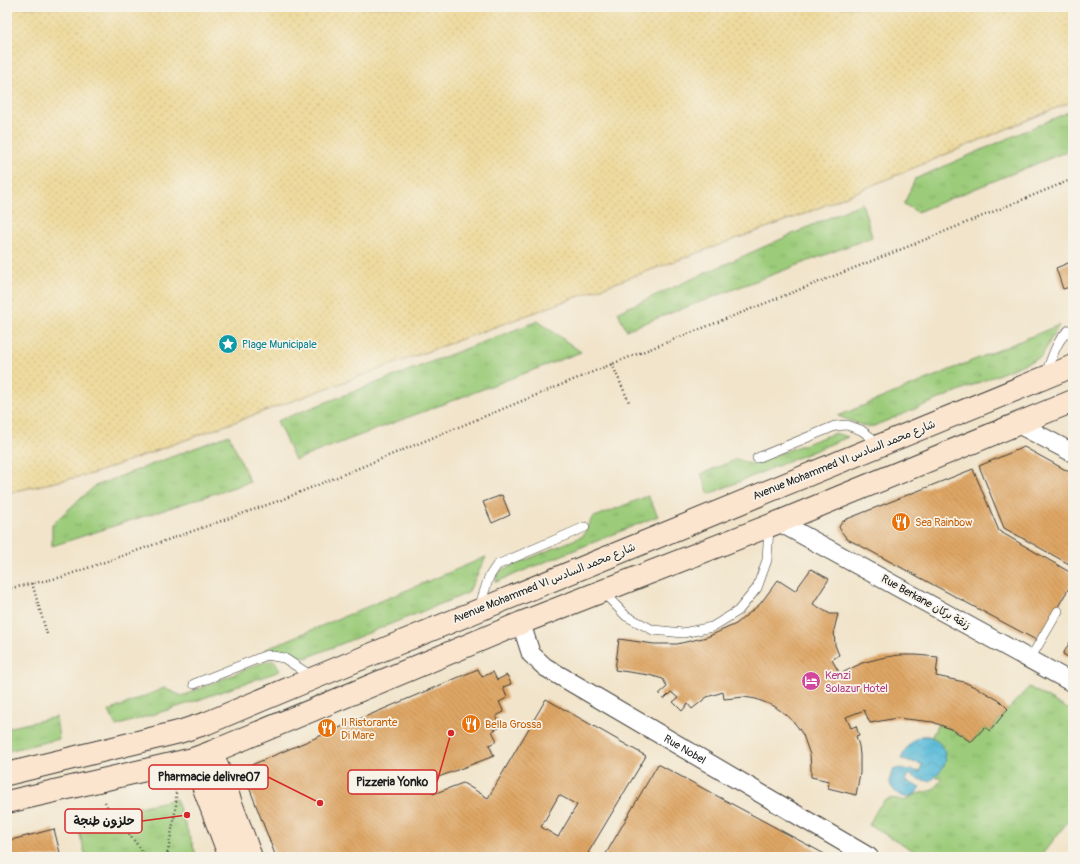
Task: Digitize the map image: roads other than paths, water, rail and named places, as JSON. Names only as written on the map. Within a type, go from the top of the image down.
[{"type":"main road","name":"Avenue Mohammed VI شارع محمد السادس","points":[[7,774],[179,732],[207,723],[1073,366]]},
{"type":"main road","points":[[7,802],[202,755],[521,623],[774,524],[1073,401]]},
{"type":"main road","points":[[202,755],[230,857]]},
{"type":"main road","points":[[202,755],[251,857]]},
{"type":"street","points":[[1018,424],[1073,453]]},
{"type":"street","name":"Rue Berkane زنقة بركان","points":[[774,524],[1073,683]]},
{"type":"street","name":"Rue Nobel","points":[[521,623],[531,654],[545,667],[869,857]]},
{"type":"lane","points":[[1044,378],[1060,340],[1069,330],[1073,328]]},
{"type":"lane","points":[[757,458],[835,426],[847,425],[861,430],[881,445]]},
{"type":"lane","points":[[602,591],[626,616],[653,630],[683,633],[712,627],[738,612],[757,588],[767,560],[774,524]]},
{"type":"lane","points":[[478,610],[489,577],[497,565],[585,527]]},
{"type":"lane","points":[[1030,660],[1058,611]]},
{"type":"lane","points":[[194,684],[266,655],[284,658],[314,678]]},
{"type":"water","points":[[921,736],[928,736],[936,740],[942,746],[946,759],[944,766],[931,781],[921,780],[908,774],[905,781],[920,788],[915,794],[909,797],[901,796],[892,788],[889,781],[893,770],[900,768],[920,772],[922,764],[901,759],[909,745]]},
{"type":"place","name":"Plage Municipale","points":[[228,344]]},
{"type":"place","name":"Sea Rainbow","points":[[901,522]]},
{"type":"place","name":"Kenzi Solazur Hotel","points":[[811,681]]},
{"type":"place","name":"Bella Grossa","points":[[471,724]]},
{"type":"place","name":"Il Ristorante Di Mare","points":[[327,728]]},
{"type":"place","name":"Pizzeria Yonko","points":[[451,733]]},
{"type":"place","name":"Pharmacie delivre07","points":[[320,803]]},
{"type":"place","name":"حلزون طنجة","points":[[187,815]]}]
